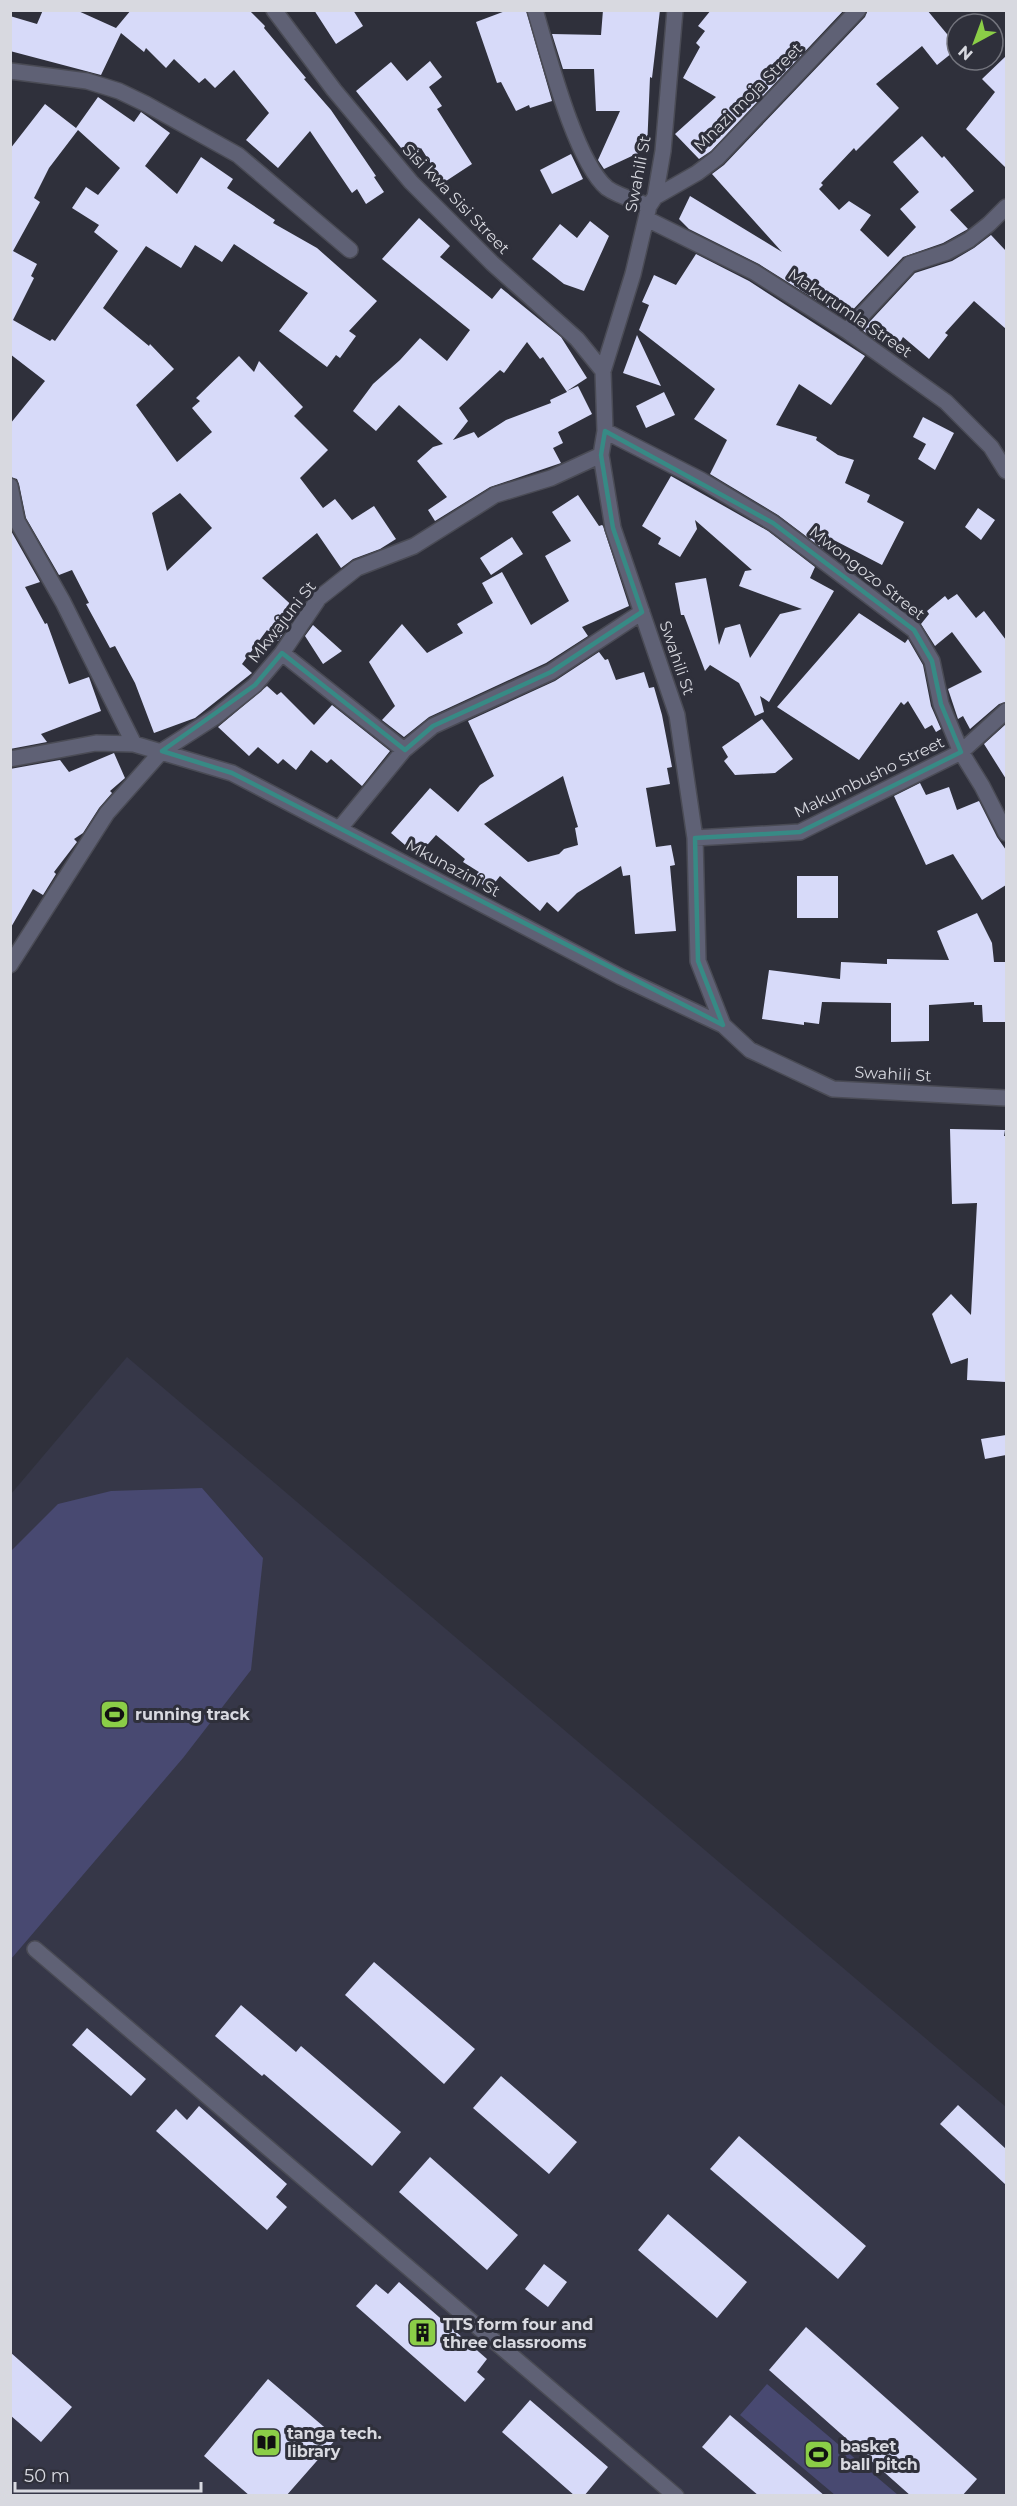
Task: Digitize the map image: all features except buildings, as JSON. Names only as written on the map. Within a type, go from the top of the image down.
[{"type":"street","name":"Sisi kwa Sisi Street","points":[[274,10],[334,90],[411,182],[492,263],[577,339],[603,371]]},
{"type":"street","name":"Makurumla Street","points":[[535,10],[564,102],[591,168],[608,188],[650,207],[847,331],[946,402],[991,447],[1006,471]]},
{"type":"street","name":"Swahili St","points":[[675,10],[663,152],[633,274],[603,371],[605,431],[601,455],[613,528],[677,715],[695,838],[699,961],[723,1025],[750,1050],[833,1089],[1006,1098]]},
{"type":"street","name":"Mnazi moja Street","points":[[650,207],[717,158],[858,10]]},
{"type":"street","points":[[10,71],[87,81],[146,104],[238,155],[350,250]]},
{"type":"street","points":[[847,331],[910,264],[947,252],[969,240],[1006,207]]},
{"type":"street","name":"Mwongozo Street","points":[[605,431],[701,480],[773,523],[914,630],[932,661],[941,704],[961,752],[982,786],[1006,833]]},
{"type":"street","name":"Mkwajuni St","points":[[10,965],[107,813],[162,751],[215,717],[255,685],[282,653],[319,598],[357,568],[414,546],[495,495],[551,478],[601,455]]},
{"type":"street","points":[[10,486],[17,521],[63,602],[134,744]]},
{"type":"street","points":[[340,828],[404,750],[433,726],[551,672],[642,612]]},
{"type":"street","points":[[282,653],[404,750]]},
{"type":"street","name":"Makumbusho Street","points":[[695,838],[800,832],[961,752],[1006,711]]},
{"type":"street","name":"Mkunazini St","points":[[10,759],[96,743],[134,744],[232,773],[621,977],[723,1025]]},
{"type":"street","points":[[35,1949],[676,2496]]},
{"type":"highlighted area","points":[[605,431],[773,523],[914,630],[932,661],[941,704],[961,752],[800,832],[695,838],[698,961],[723,1025],[232,773],[162,751],[255,685],[282,653],[405,750],[433,726],[551,672],[642,612],[613,528],[601,455]]},
{"type":"shaded area","points":[[127,1357],[1006,2107],[1006,2495],[11,2496],[11,1494]]},
{"type":"shaded area","name":"running track","points":[[202,1488],[263,1558],[251,1670],[183,1758],[11,1959],[11,1551],[58,1504],[111,1491]]},
{"type":"shaded area","name":"basket ball pitch","points":[[767,2384],[898,2495],[835,2495],[740,2415]]},
{"type":"place","name":"running track","points":[[114,1714]]},
{"type":"place","name":"TTS form four and three classrooms","points":[[422,2333]]},
{"type":"place","name":"tanga tech. library","points":[[266,2442]]},
{"type":"place","name":"basket ball pitch","points":[[819,2455]]}]
